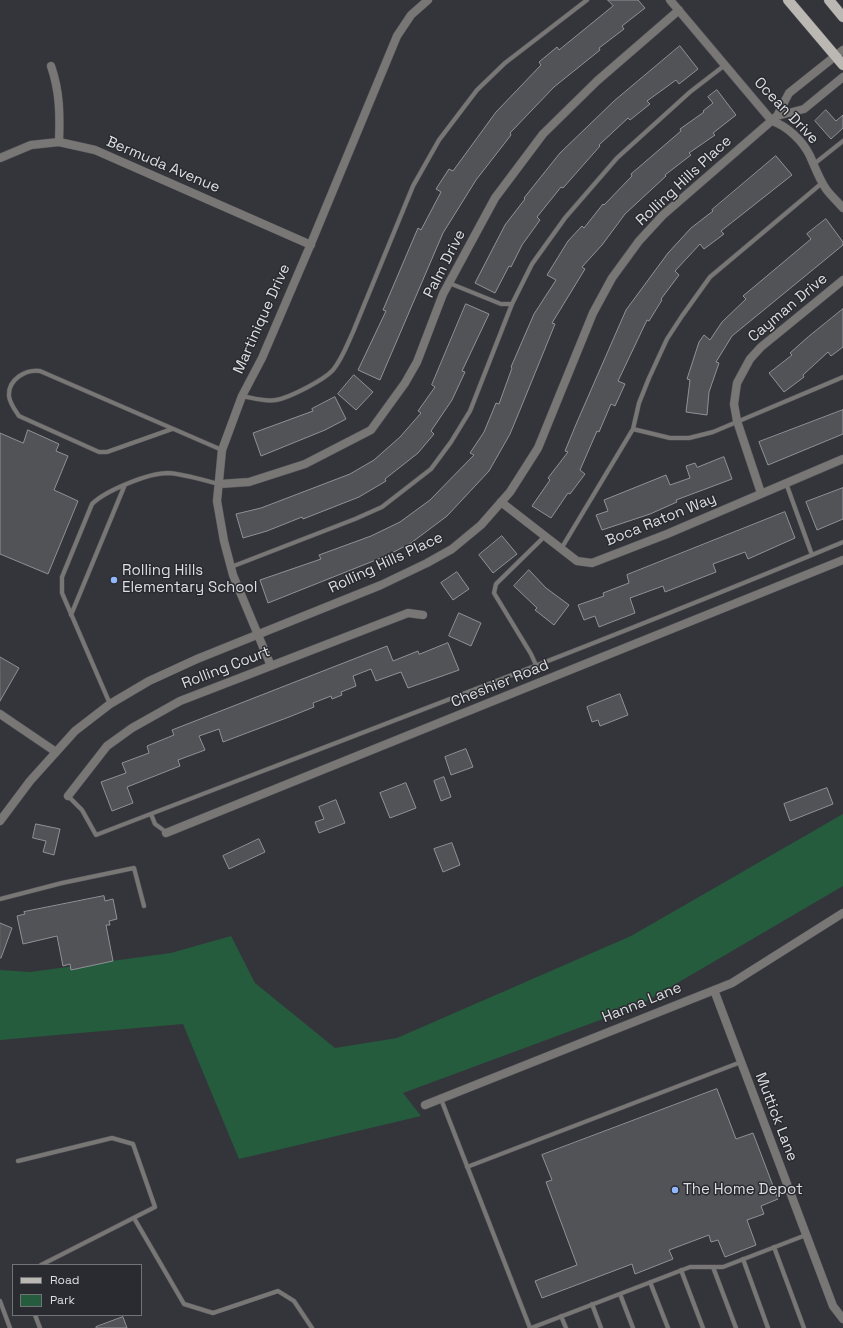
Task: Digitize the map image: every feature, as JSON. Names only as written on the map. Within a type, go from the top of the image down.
[{"type":"main road","points":[[788,0],[839,53],[843,65]]},
{"type":"main road","points":[[829,0],[843,17]]},
{"type":"street","name":"Martinique Drive","points":[[271,666],[231,568],[224,541],[217,501],[220,484],[222,450],[242,396],[262,358],[397,36],[411,15],[428,0]]},
{"type":"street","name":"Ocean Drive","points":[[670,0],[725,65],[774,118],[792,134],[809,154],[822,182],[843,208]]},
{"type":"street","name":"Palm Drive","points":[[220,484],[249,482],[299,466],[371,430],[401,389],[417,362],[449,283],[495,198],[543,134],[597,82],[679,10]]},
{"type":"street","name":"Rolling Hills Place","points":[[0,821],[30,781],[74,731],[110,704],[156,678],[381,585],[427,563],[452,549],[481,525],[510,492],[538,448],[593,313],[612,278],[639,241],[663,215],[774,118],[789,93],[839,53]]},
{"type":"street","points":[[51,66],[58,85],[60,104],[59,142]]},
{"type":"street","name":"Rolling Hills Place","points":[[774,118],[804,109],[843,78]]},
{"type":"street","name":"Bermuda Avenue","points":[[0,158],[31,145],[59,142],[95,150],[311,244]]},
{"type":"street","name":"Cayman Drive","points":[[761,493],[737,421],[734,404],[737,383],[750,359],[761,347],[843,280]]},
{"type":"street","name":"Boca Raton Way","points":[[501,502],[577,561],[592,563],[667,534],[843,459]]},
{"type":"street","name":"Cheshier Road","points":[[166,833],[843,560]]},
{"type":"street","name":"Rolling Court","points":[[68,796],[107,746],[132,728],[180,701],[408,613],[423,615]]},
{"type":"street","points":[[0,714],[56,752]]},
{"type":"street","name":"Hanna Lane","points":[[425,1105],[732,983],[843,913]]},
{"type":"street","name":"Muttick Lane","points":[[714,990],[833,1306],[843,1319]]},
{"type":"lane","points":[[242,396],[265,400],[277,400],[320,381],[332,371],[344,352],[353,332],[413,186],[439,140],[478,90],[505,63],[587,0]]},
{"type":"lane","points":[[231,568],[355,519],[382,506],[431,469],[451,442],[470,411],[512,304],[532,264],[564,218],[617,158],[690,92],[725,65]]},
{"type":"lane","points":[[813,165],[843,141]]},
{"type":"lane","points":[[562,549],[632,429],[639,403],[667,339],[710,277],[822,182]]},
{"type":"lane","points":[[449,283],[501,304],[512,304]]},
{"type":"lane","points":[[172,428],[107,452],[99,452],[19,416],[12,406],[9,395],[12,384],[20,375],[31,370],[40,371],[172,428],[222,450]]},
{"type":"lane","points":[[632,429],[670,438],[689,438],[713,432],[843,377]]},
{"type":"lane","points":[[110,704],[62,593],[62,577],[92,504],[100,496],[153,475],[168,473],[220,484]]},
{"type":"lane","points":[[786,483],[812,555]]},
{"type":"lane","points":[[71,615],[124,487]]},
{"type":"lane","points":[[536,665],[494,592],[496,584],[545,536]]},
{"type":"lane","points":[[68,796],[82,810],[96,835],[536,665],[843,542]]},
{"type":"lane","points":[[151,814],[155,824],[166,833]]},
{"type":"lane","points":[[0,899],[62,883],[134,868],[144,906]]},
{"type":"lane","points":[[467,1167],[741,1062]]},
{"type":"lane","points":[[441,1098],[530,1328],[681,1270],[690,1267],[723,1267],[806,1235]]},
{"type":"lane","points":[[18,1161],[112,1138],[133,1144],[155,1207],[43,1264]]},
{"type":"lane","points":[[134,1218],[184,1304],[213,1313],[278,1291],[294,1301],[312,1328]]},
{"type":"lane","points":[[774,1248],[804,1328]]},
{"type":"lane","points":[[743,1260],[768,1328]]},
{"type":"lane","points":[[714,1267],[736,1328]]},
{"type":"lane","points":[[681,1270],[703,1328]]},
{"type":"lane","points":[[650,1282],[668,1328]]},
{"type":"lane","points":[[620,1294],[633,1328]]},
{"type":"lane","points":[[0,1301],[10,1328]]},
{"type":"lane","points":[[592,1304],[601,1328]]},
{"type":"lane","points":[[35,1316],[40,1328]]},
{"type":"lane","points":[[561,1316],[566,1328]]},
{"type":"green space","points":[[843,814],[843,886],[638,1006],[403,1093],[421,1116],[239,1159],[183,1024],[0,1040],[0,970],[30,972],[171,953],[231,936],[255,983],[335,1048],[397,1038],[631,936]]},
{"type":"building","points":[[608,0],[638,0],[645,8],[622,26],[624,29],[599,48],[600,50],[554,87],[510,133],[511,135],[476,180],[443,233],[380,380],[358,370],[386,311],[383,310],[418,228],[421,230],[441,192],[436,189],[449,169],[453,171],[496,112],[541,65],[539,62],[557,47],[559,50],[613,6]]},
{"type":"building","points":[[680,46],[698,69],[679,84],[676,80],[647,101],[650,104],[630,120],[628,118],[599,145],[600,146],[563,188],[561,187],[537,217],[540,220],[522,245],[511,267],[509,266],[495,293],[475,283],[505,225],[525,199],[524,198],[560,153],[614,101]]},
{"type":"building","points":[[717,90],[736,115],[713,133],[715,135],[689,153],[691,155],[665,175],[666,176],[625,214],[602,245],[582,267],[585,269],[552,323],[555,324],[510,434],[489,471],[447,516],[411,543],[386,556],[268,603],[260,580],[321,559],[319,555],[371,536],[400,522],[430,500],[474,455],[470,453],[484,432],[496,403],[499,404],[512,368],[511,367],[534,314],[556,280],[547,275],[568,241],[582,226],[584,228],[603,204],[604,205],[632,176],[631,174],[681,131],[680,129],[704,112],[703,111],[713,103],[708,97]]},
{"type":"building","points":[[826,110],[836,121],[843,115],[843,128],[831,139],[815,121]]},
{"type":"building","points":[[776,156],[792,175],[721,231],[724,234],[704,249],[700,244],[675,271],[679,275],[661,299],[662,300],[649,321],[647,320],[618,381],[625,384],[615,406],[611,404],[599,432],[597,431],[580,470],[585,474],[570,494],[568,493],[551,518],[532,506],[550,480],[548,478],[568,452],[565,451],[626,310],[668,253],[691,228],[713,211],[712,210]]},
{"type":"building","points":[[826,219],[843,242],[843,245],[732,336],[716,362],[719,363],[709,392],[707,415],[686,412],[690,380],[687,379],[699,342],[704,335],[710,340],[722,322],[746,299],[743,296],[811,239],[807,234]]},
{"type":"building","points":[[466,304],[489,314],[462,371],[465,372],[452,400],[431,431],[434,434],[418,453],[385,479],[386,481],[359,497],[303,519],[302,517],[267,531],[243,538],[236,514],[261,508],[350,474],[374,460],[400,437],[421,413],[418,411],[435,387],[432,385]]},
{"type":"building","points":[[843,309],[843,347],[831,356],[828,352],[803,375],[804,377],[784,392],[769,373],[792,355],[790,353],[808,337]]},
{"type":"building","points":[[354,375],[373,392],[356,410],[338,394]]},
{"type":"building","points":[[335,397],[346,419],[325,430],[261,456],[253,433],[313,411],[312,409]]},
{"type":"building","points":[[843,410],[843,434],[768,465],[759,442]]},
{"type":"building","points":[[28,430],[59,444],[56,451],[68,456],[54,490],[78,501],[48,574],[0,554],[0,433],[23,443]]},
{"type":"building","points":[[724,457],[732,479],[676,500],[677,502],[650,514],[602,530],[596,515],[608,511],[604,500],[666,475],[670,485],[690,478],[686,466],[695,463],[697,467]]},
{"type":"building","points":[[843,488],[843,519],[817,530],[806,502]]},
{"type":"building","points":[[785,512],[795,538],[748,559],[745,552],[713,564],[716,572],[665,592],[663,586],[630,598],[635,613],[599,627],[595,616],[584,620],[578,605],[604,596],[603,593],[629,583],[627,575]]},
{"type":"building","points":[[502,536],[517,554],[493,573],[479,555]]},
{"type":"building","points":[[529,570],[546,588],[569,605],[554,625],[535,610],[537,608],[514,586]]},
{"type":"building","points":[[457,572],[469,589],[453,600],[441,583]]},
{"type":"building","points":[[459,613],[481,623],[471,646],[449,636]]},
{"type":"building","points":[[448,643],[459,670],[408,688],[401,672],[376,681],[371,669],[353,676],[356,686],[341,692],[342,695],[332,699],[331,696],[313,703],[314,707],[289,717],[223,742],[219,729],[199,736],[205,750],[178,760],[180,766],[127,787],[133,803],[112,811],[101,782],[126,773],[122,763],[149,753],[147,746],[174,735],[172,730],[387,646],[393,661],[418,651],[419,654]]},
{"type":"building","points":[[0,657],[19,668],[0,701]]},
{"type":"building","points":[[620,694],[628,715],[600,726],[598,720],[592,722],[587,707]]},
{"type":"building","points":[[466,749],[473,767],[451,775],[445,757]]},
{"type":"building","points":[[444,777],[451,797],[441,801],[434,781]]},
{"type":"building","points":[[406,783],[416,808],[390,818],[380,793]]},
{"type":"building","points":[[827,788],[833,804],[790,821],[784,804]]},
{"type":"building","points":[[336,800],[345,823],[319,833],[315,822],[324,819],[319,807]]},
{"type":"building","points":[[36,824],[60,829],[54,855],[43,852],[46,841],[33,838]]},
{"type":"building","points":[[259,839],[265,852],[229,869],[223,856]]},
{"type":"building","points":[[452,843],[460,865],[443,872],[434,849]]},
{"type":"building","points":[[104,896],[105,901],[113,899],[117,919],[109,921],[110,925],[106,925],[113,961],[71,970],[70,964],[63,966],[57,936],[23,944],[17,916],[25,914],[24,912]]},
{"type":"building","points":[[0,923],[12,928],[1,958],[0,958]]},
{"type":"building","name":"The Home Depot","points":[[717,1089],[736,1139],[753,1133],[778,1199],[761,1206],[764,1214],[747,1220],[756,1245],[725,1257],[718,1240],[711,1242],[709,1235],[669,1250],[673,1259],[635,1274],[632,1264],[542,1298],[535,1281],[577,1265],[546,1182],[552,1180],[542,1155]]},
{"type":"building","points":[[123,1317],[127,1328],[96,1328],[96,1327]]},
{"type":"place","name":"Rolling Hills Elementary School","points":[[114,580]]},
{"type":"place","name":"The Home Depot","points":[[675,1190]]}]
